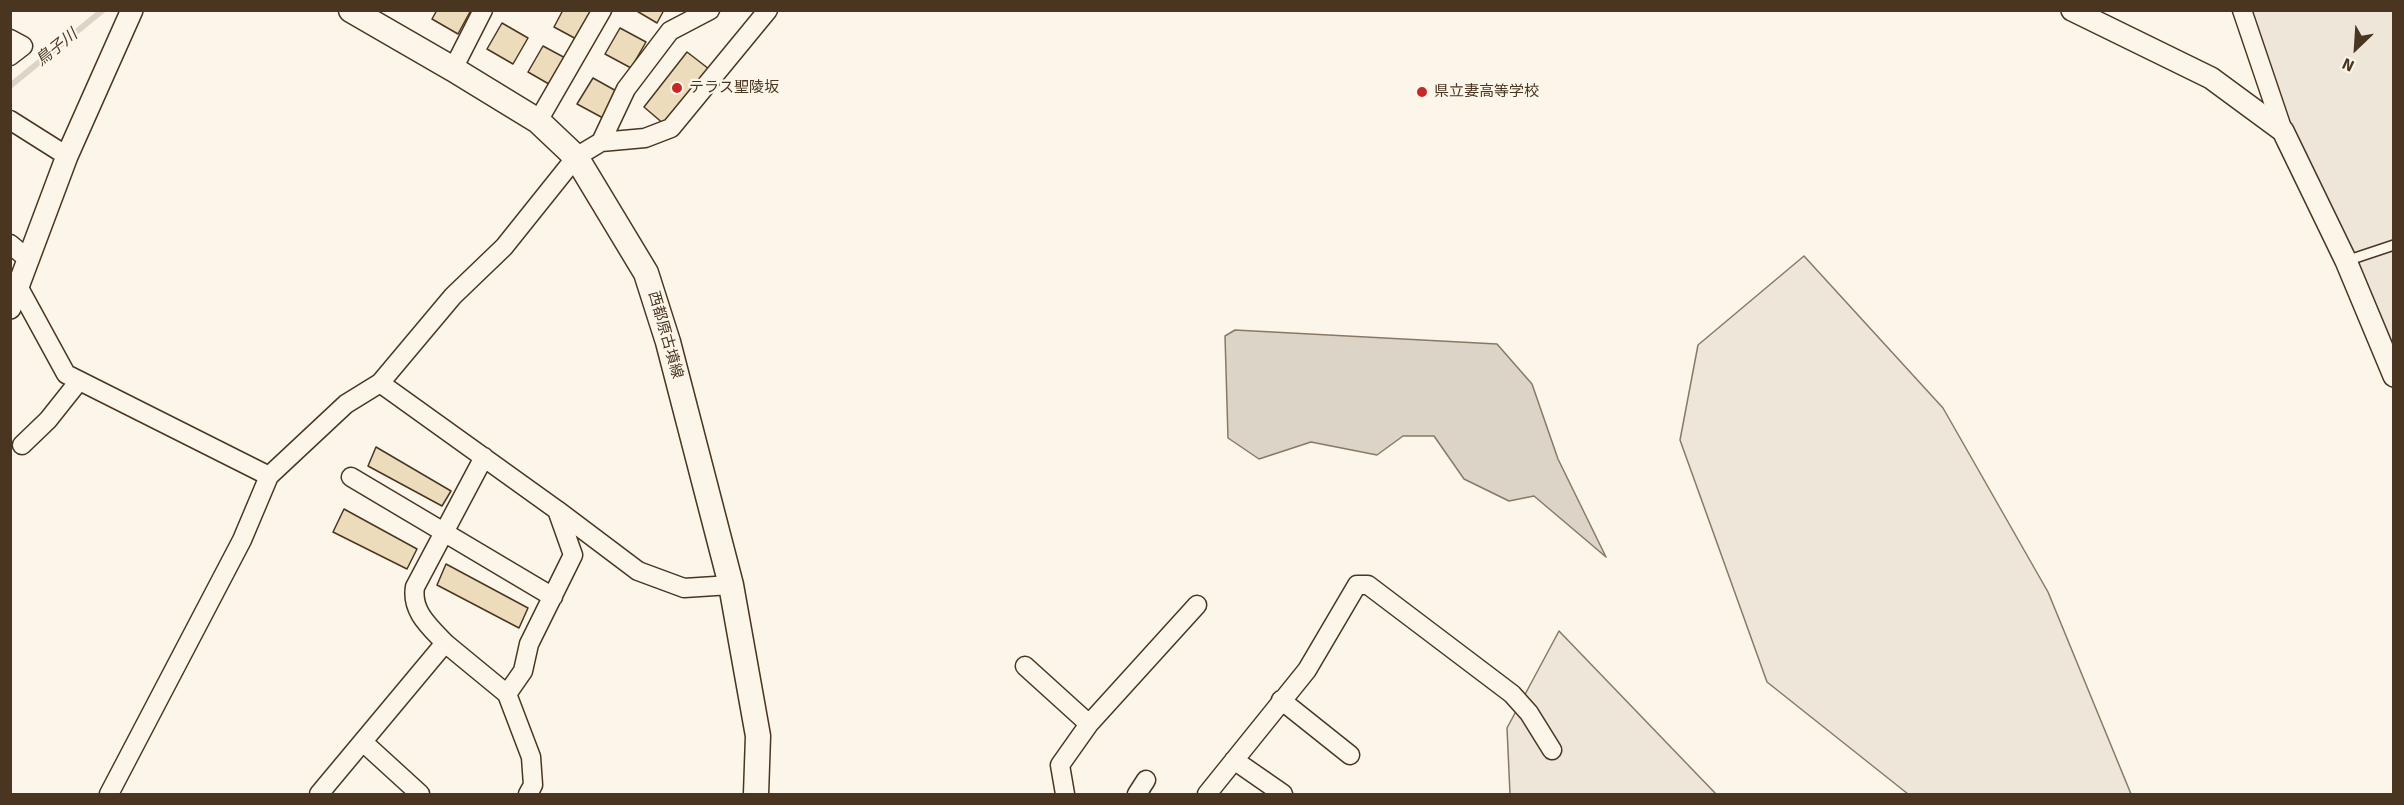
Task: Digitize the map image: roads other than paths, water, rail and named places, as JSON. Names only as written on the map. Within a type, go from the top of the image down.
[{"type":"main road","name":"西都原古墳線","points":[[351,10],[538,121],[576,157],[646,273],[668,342],[731,585],[758,736],[756,795]]},
{"type":"street","points":[[10,308],[67,156],[132,10]]},
{"type":"street","points":[[453,69],[483,10]]},
{"type":"street","points":[[538,121],[602,10]]},
{"type":"street","points":[[601,142],[626,89],[670,31],[710,10]]},
{"type":"street","points":[[109,795],[242,540],[269,476],[346,404],[380,383],[453,296],[504,247],[576,157],[601,142],[645,138],[671,128],[768,10]]},
{"type":"street","points":[[2072,10],[2211,78],[2283,131]]},
{"type":"street","points":[[2242,10],[2283,131],[2346,261],[2394,376]]},
{"type":"street","points":[[10,39],[23,46],[10,56]]},
{"type":"street","points":[[10,120],[67,156]]},
{"type":"street","points":[[10,244],[29,260]]},
{"type":"street","points":[[19,288],[66,374],[269,476]]},
{"type":"street","points":[[22,445],[48,420],[79,381]]},
{"type":"street","points":[[380,383],[638,571],[684,588],[731,585]]},
{"type":"street","points":[[484,457],[415,586],[413,600],[423,619],[445,643],[507,694],[531,757],[533,785],[528,795]]},
{"type":"street","points":[[351,477],[553,597]]},
{"type":"street","points":[[507,694],[523,671],[529,645],[573,555],[557,510]]},
{"type":"street","points":[[1206,795],[1306,670],[1357,585],[1368,585],[1512,694],[1529,713],[1552,750]]},
{"type":"street","points":[[1065,795],[1060,765],[1089,724],[1197,605]]},
{"type":"street","points":[[319,795],[445,643]]},
{"type":"street","points":[[1025,666],[1089,724]]},
{"type":"street","points":[[1281,700],[1350,755]]},
{"type":"street","points":[[363,742],[420,795]]},
{"type":"street","points":[[1234,760],[1282,795]]},
{"type":"lane","points":[[2346,261],[2394,245]]},
{"type":"waterway","name":"鳥子川","points":[[10,86],[103,10]]},
{"type":"place","name":"テラス聖陵坂","points":[[677,88]]},
{"type":"place","name":"県立妻高等学校","points":[[1422,92]]}]
